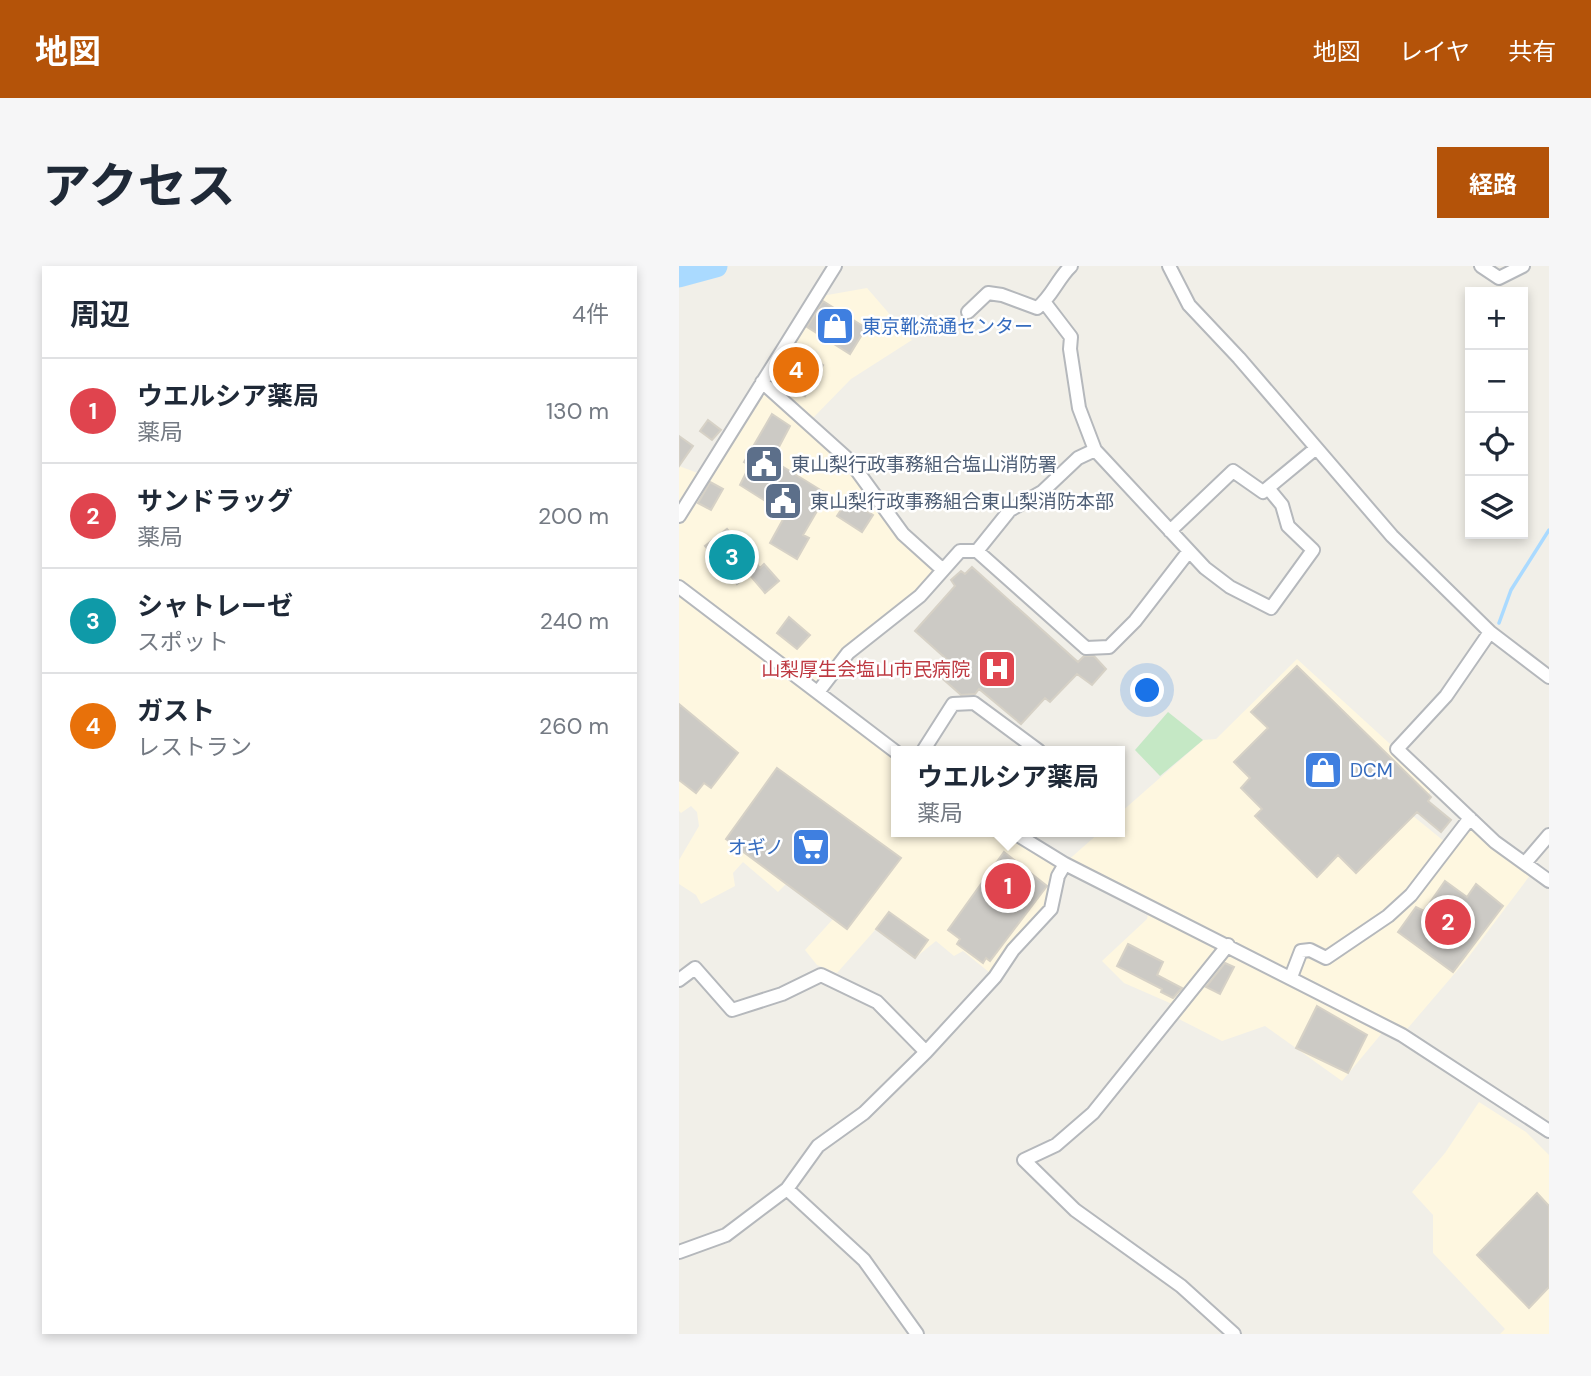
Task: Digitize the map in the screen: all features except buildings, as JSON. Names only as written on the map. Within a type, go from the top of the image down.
[{"type":"street","points":[[679,516],[835,266]]},
{"type":"street","points":[[968,312],[988,293],[1002,295],[1028,307],[1037,308],[1045,303],[1071,266]]},
{"type":"street","points":[[1169,266],[1189,305],[1239,358],[1392,536],[1490,632],[1549,677]]},
{"type":"street","points":[[1481,266],[1499,278],[1523,266]]},
{"type":"street","points":[[1045,303],[1071,337],[1070,349],[1079,408],[1095,450],[1205,568],[1230,587],[1271,608],[1313,550],[1288,526],[1282,505],[1268,488]]},
{"type":"street","points":[[762,382],[850,461],[903,534],[943,570]]},
{"type":"street","points":[[1170,530],[1233,471],[1263,492],[1315,449]]},
{"type":"street","points":[[977,551],[1010,510],[1042,492],[1078,458],[1095,450]]},
{"type":"street","points":[[818,692],[848,653],[920,596],[960,551],[977,551],[1086,648],[1109,647],[1135,621],[1189,551]]},
{"type":"street","points":[[679,587],[891,748]]},
{"type":"street","points":[[1490,632],[1446,696],[1397,749],[1470,818],[1549,881]]},
{"type":"street","points":[[926,746],[953,704],[974,703],[1032,746]]},
{"type":"street","points":[[1291,977],[1301,951],[1310,950],[1326,958],[1388,916],[1442,857],[1470,818]]},
{"type":"street","points":[[1525,863],[1549,835]]},
{"type":"street","points":[[1021,837],[1065,864],[1422,1046],[1549,1131]]},
{"type":"street","points":[[679,1252],[726,1234],[787,1189],[818,1146],[864,1113],[926,1052],[995,977],[1013,950],[1051,909],[1058,876],[1065,864]]},
{"type":"street","points":[[1228,945],[1093,1113],[1056,1145],[1024,1160],[1075,1210],[1181,1286],[1234,1334]]},
{"type":"street","points":[[679,980],[695,968],[732,1010],[782,994],[821,975],[877,1002],[926,1052]]},
{"type":"street","points":[[787,1189],[864,1260],[909,1331]]},
{"type":"shaded area","points":[[867,288],[912,340],[851,379],[810,421],[782,391],[766,383],[850,461],[903,534],[943,570],[848,653],[818,692],[891,748],[891,837],[1021,837],[1065,863],[1094,837],[1125,837],[1125,809],[1203,740],[1216,739],[1297,659],[1435,785],[1413,816],[1450,846],[1470,818],[1534,870],[1467,959],[1402,1035],[1387,1027],[1342,1081],[1265,1026],[1222,1041],[1173,1016],[1179,1007],[1124,983],[1102,961],[1147,919],[1150,906],[1065,864],[1051,909],[995,977],[963,951],[954,956],[936,941],[915,958],[876,929],[837,973],[817,965],[805,950],[833,919],[786,884],[778,892],[743,862],[733,873],[735,886],[701,904],[696,895],[679,884],[679,860],[699,826],[697,812],[691,806],[681,813],[679,811],[679,466],[703,475],[816,297]]},
{"type":"shaded area","points":[[1479,1102],[1526,1132],[1549,1155],[1549,1334],[1500,1334],[1505,1329],[1433,1253],[1433,1215],[1412,1192],[1445,1153]]},
{"type":"green space","points":[[1168,712],[1203,740],[1160,776],[1135,750]]},
{"type":"waterway","points":[[679,276],[716,266]]},
{"type":"waterway","points":[[1499,623],[1511,590],[1549,530]]},
{"type":"place","name":"東京靴流通センター","points":[[835,326]]},
{"type":"place","name":"ガスト","points":[[796,370]]},
{"type":"place","name":"東山梨行政事務組合塩山消防署","points":[[764,464]]},
{"type":"place","name":"東山梨行政事務組合東山梨消防本部","points":[[783,501]]},
{"type":"place","name":"シャトレーゼ","points":[[732,557]]},
{"type":"place","name":"山梨厚生会塩山市民病院","points":[[997,669]]},
{"type":"place","name":"DCM","points":[[1323,770]]},
{"type":"place","name":"オギノ","points":[[811,847]]},
{"type":"place","name":"ウエルシア薬局","points":[[1008,886]]},
{"type":"place","name":"サンドラッグ","points":[[1448,922]]}]
